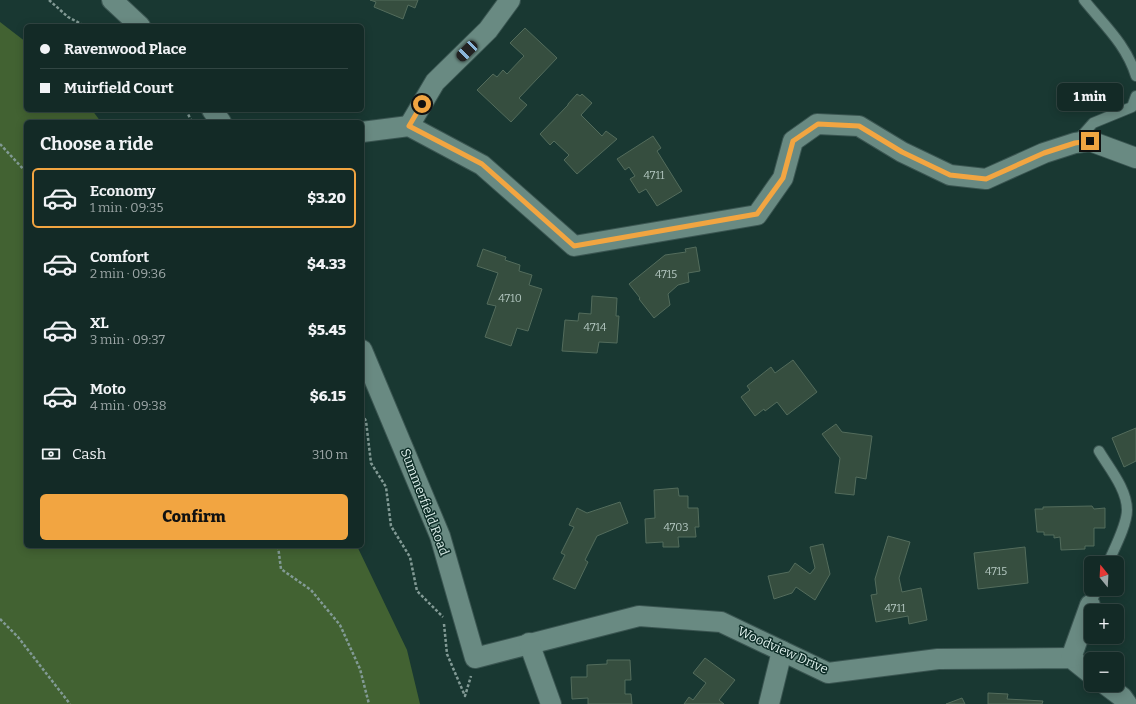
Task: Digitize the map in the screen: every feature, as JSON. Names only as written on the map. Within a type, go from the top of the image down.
[{"type":"street","points":[[112,0],[138,24]]},
{"type":"street","points":[[409,126],[435,82],[488,30],[510,0]]},
{"type":"street","points":[[364,132],[409,126],[482,164],[574,246],[757,214],[783,178],[793,141],[818,124],[859,126],[902,152],[950,175],[986,179],[1044,153],[1075,143],[1090,141],[1136,158]]},
{"type":"street","name":"Summerfield Road","points":[[364,355],[440,536],[475,658]]},
{"type":"street","points":[[1084,668],[1071,658],[1093,597]]},
{"type":"street","name":"Woodview Drive","points":[[475,658],[639,616],[721,622],[828,673],[938,659],[1071,658]]},
{"type":"street","points":[[529,643],[551,704]]},
{"type":"street","points":[[770,704],[782,651]]},
{"type":"street","points":[[1115,692],[1127,704]]},
{"type":"lane","points":[[1084,0],[1110,30],[1131,62],[1136,76]]},
{"type":"lane","points":[[1075,143],[1093,123],[1132,107],[1136,96]]},
{"type":"lane","points":[[1099,451],[1123,492],[1127,510],[1122,529],[1111,556]]},
{"type":"path","points":[[49,0],[68,17],[81,24]]},
{"type":"path","points":[[0,144],[24,170]]},
{"type":"path","points":[[364,418],[366,421],[371,463],[386,487],[391,526],[410,557],[417,591],[443,616],[447,654],[465,696],[475,658]]},
{"type":"path","points":[[278,548],[281,569],[311,590],[340,625],[360,669],[369,704]]},
{"type":"path","points":[[0,619],[18,637],[70,704]]},
{"type":"green space","points":[[0,22],[24,40],[24,112],[94,112],[100,120],[24,120],[24,548],[358,548],[407,650],[420,704],[0,704]]},
{"type":"building","points":[[370,0],[418,0],[415,8],[408,5],[403,19],[374,7],[376,2]]},
{"type":"building","points":[[525,28],[557,58],[519,98],[527,105],[511,122],[477,90],[493,74],[497,77],[503,70],[507,74],[524,56],[510,43]]},
{"type":"building","points":[[577,94],[580,96],[582,94],[592,103],[581,115],[602,136],[606,131],[617,139],[577,174],[564,160],[569,155],[554,141],[550,145],[540,134]]},
{"type":"building","points":[[653,136],[661,148],[657,151],[682,191],[657,206],[646,189],[639,193],[630,179],[635,176],[629,167],[625,170],[617,159]]},
{"type":"building","points":[[696,247],[700,271],[688,273],[689,282],[678,285],[668,294],[670,305],[654,318],[629,284],[665,255],[686,252],[685,249]]},
{"type":"building","points":[[483,249],[506,257],[505,260],[520,265],[519,271],[532,275],[529,285],[542,289],[528,331],[517,328],[511,346],[485,337],[496,306],[487,304],[498,273],[477,266]]},
{"type":"building","points":[[592,296],[617,298],[616,316],[619,316],[617,343],[599,342],[597,353],[562,351],[565,320],[578,321],[579,313],[591,314]]},
{"type":"building","points":[[793,360],[817,392],[787,415],[777,402],[755,416],[741,397],[750,390],[747,386],[771,367],[775,373]]},
{"type":"building","points":[[836,424],[842,432],[872,436],[866,479],[856,477],[854,495],[835,493],[840,458],[822,434]]},
{"type":"building","points":[[1136,428],[1136,461],[1124,467],[1112,438]]},
{"type":"building","points":[[678,488],[679,496],[688,496],[688,508],[698,508],[699,527],[695,527],[696,537],[678,537],[679,547],[663,547],[663,542],[646,543],[645,519],[655,518],[654,490]]},
{"type":"building","points":[[620,502],[628,523],[597,536],[585,560],[588,562],[575,589],[553,579],[565,555],[561,553],[574,527],[569,525],[577,508],[587,513]]},
{"type":"building","points":[[1092,506],[1094,509],[1105,508],[1105,528],[1094,528],[1094,546],[1085,546],[1085,549],[1061,550],[1060,537],[1054,538],[1054,535],[1044,535],[1044,532],[1037,532],[1035,509],[1043,509],[1043,507]]},
{"type":"building","points":[[888,536],[910,542],[899,578],[902,592],[921,588],[927,620],[909,624],[908,616],[876,622],[871,595],[877,594],[875,579]]},
{"type":"building","points":[[823,544],[830,574],[815,600],[796,587],[792,593],[774,599],[768,576],[789,572],[795,563],[810,574],[815,568],[810,547]]},
{"type":"building","points":[[1025,547],[1028,583],[978,589],[974,553]]},
{"type":"building","points":[[705,658],[735,680],[719,700],[724,704],[684,704],[689,697],[693,700],[706,683],[693,673]]},
{"type":"building","points":[[607,660],[630,660],[631,680],[625,680],[625,694],[631,694],[632,704],[588,704],[588,698],[572,699],[571,677],[587,677],[587,665],[607,664]]},
{"type":"building","points":[[988,693],[1008,694],[1007,699],[1043,701],[1042,704],[988,704]]},
{"type":"building","points":[[962,698],[965,704],[946,704]]},
{"type":"route","points":[[422,104],[409,126],[482,164],[574,246],[757,214],[783,178],[793,141],[818,124],[859,126],[902,152],[950,175],[986,179],[1044,153],[1075,143],[1090,141]]}]
